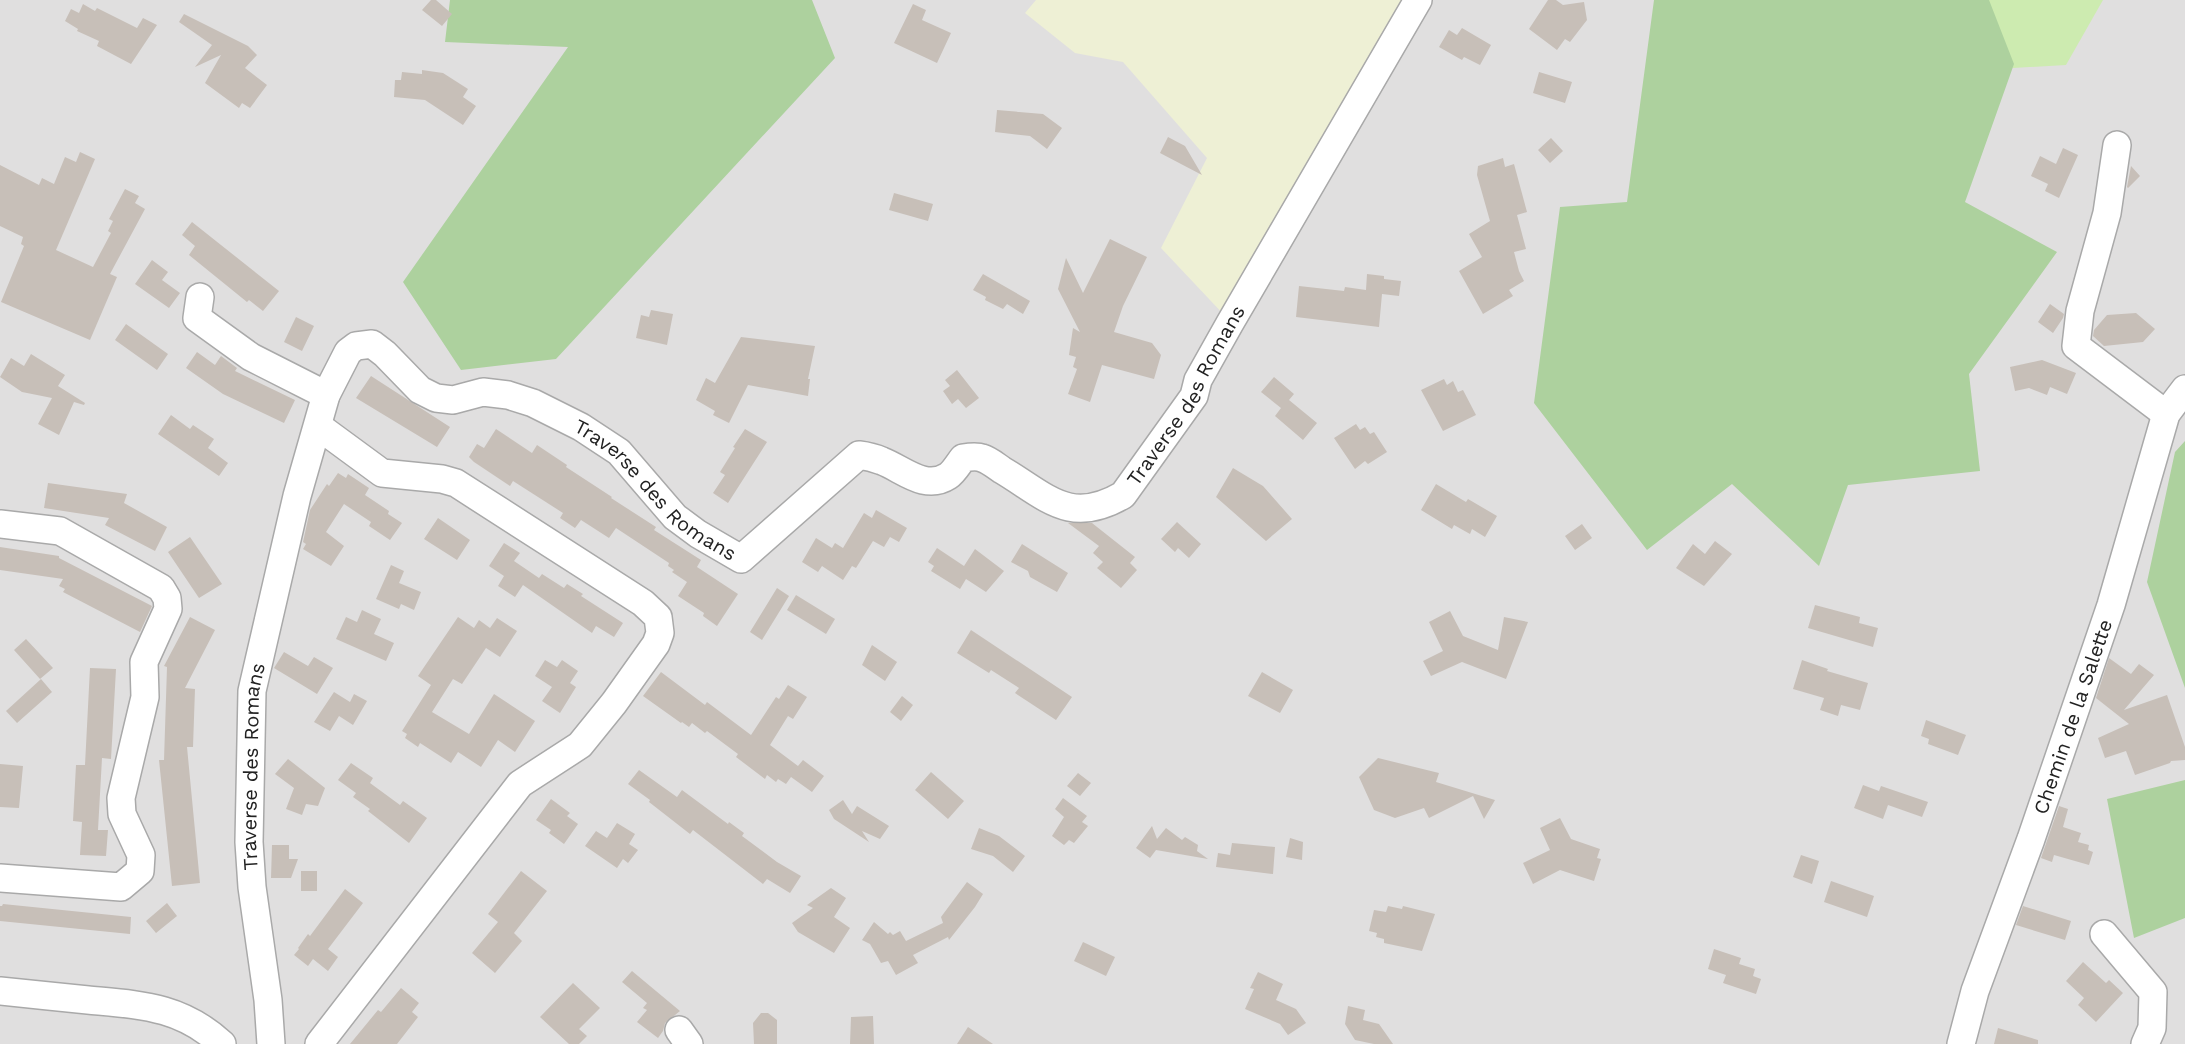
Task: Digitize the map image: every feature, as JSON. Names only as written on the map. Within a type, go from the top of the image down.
[{"type":"street","name":"Traverse des Romans","points":[[271,1044],[249,842],[252,692],[297,496],[326,394],[348,352],[356,346],[372,344],[386,354],[420,390],[436,398],[453,400],[483,392],[508,395],[533,403],[581,427],[619,452],[675,517],[698,534],[741,559],[859,454],[904,471],[918,480],[935,481],[949,475],[963,458],[981,457],[1053,503],[1091,509],[1107,504],[1123,495],[1194,396],[1198,380],[1219,342],[1418,0]]},
{"type":"street","points":[[2117,145],[2107,213],[2080,311],[2076,346],[2166,414]]},
{"type":"street","points":[[200,297],[196,318],[251,357],[326,394]]},
{"type":"street","name":"Chemin de la Salette","points":[[1961,1044],[1975,991],[2031,838],[2111,605],[2166,414],[2185,389]]},
{"type":"street","points":[[318,426],[382,473],[442,479],[456,483],[643,603],[658,617],[660,633],[656,644],[614,703],[580,745],[520,784],[319,1044]]},
{"type":"street","points":[[0,524],[60,531],[156,584],[167,598],[168,609],[144,662],[145,696],[120,798],[122,814],[141,855],[140,871],[122,887],[0,878]]},
{"type":"street","points":[[2104,934],[2153,992],[2152,1028],[2145,1044]]},
{"type":"street","points":[[0,991],[141,1004],[198,1024],[221,1041]]},
{"type":"shaded area","points":[[0,0],[2185,0],[2185,1044],[0,1044]]},
{"type":"green space","points":[[450,0],[812,0],[835,58],[556,359],[461,370],[403,282],[568,47],[445,42]]},
{"type":"green space","points":[[1036,0],[1409,0],[1226,317],[1161,248],[1207,158],[1123,62],[1075,53],[1025,13]]},
{"type":"green space","points":[[1654,0],[1989,0],[2014,64],[1965,202],[2057,252],[1969,374],[1980,471],[1848,485],[1819,566],[1732,484],[1647,550],[1534,403],[1560,207],[1627,202]]},
{"type":"green space","points":[[1964,0],[2103,0],[2066,65],[2013,68]]},
{"type":"green space","points":[[2185,441],[2185,688],[2147,582],[2175,452]]},
{"type":"green space","points":[[2185,780],[2185,918],[2134,938],[2107,799]]},
{"type":"building","points":[[431,0],[436,0],[452,14],[442,26],[422,10]]},
{"type":"building","points":[[1548,0],[1556,0],[1563,5],[1584,2],[1587,20],[1570,42],[1565,39],[1557,50],[1529,29]]},
{"type":"building","points":[[83,4],[95,11],[97,8],[137,28],[143,18],[157,25],[131,64],[97,46],[99,41],[77,31],[78,29],[65,21],[71,9],[79,13]]},
{"type":"building","points":[[913,4],[926,10],[922,20],[951,33],[937,63],[894,43]]},
{"type":"building","points":[[184,14],[248,46],[257,55],[245,68],[267,85],[250,108],[242,103],[239,108],[205,83],[221,55],[195,67],[212,45],[179,22]]},
{"type":"building","points":[[1462,28],[1491,45],[1480,65],[1464,57],[1462,60],[1439,47],[1449,30],[1457,35]]},
{"type":"building","points":[[422,70],[443,73],[468,89],[463,97],[476,106],[463,125],[425,100],[394,97],[395,80],[401,80],[402,72],[422,74]]},
{"type":"building","points":[[1539,72],[1572,82],[1565,103],[1533,93]]},
{"type":"building","points":[[997,110],[1043,114],[1062,128],[1047,149],[1030,136],[995,132]]},
{"type":"building","points":[[1168,137],[1185,146],[1202,175],[1160,153]]},
{"type":"building","points":[[1551,138],[1563,151],[1550,163],[1538,150]]},
{"type":"building","points":[[2063,148],[2078,155],[2059,198],[2045,191],[2048,184],[2031,176],[2040,156],[2056,164]]},
{"type":"building","points":[[80,152],[95,159],[56,250],[93,267],[111,233],[108,231],[113,221],[109,219],[125,189],[139,196],[135,203],[145,209],[110,274],[117,277],[90,340],[1,302],[24,246],[21,244],[23,237],[0,226],[0,165],[39,185],[42,178],[54,184],[65,157],[76,162]]},
{"type":"building","points":[[1503,158],[1505,167],[1514,164],[1527,212],[1517,215],[1526,249],[1514,252],[1524,281],[1509,290],[1513,296],[1483,314],[1459,271],[1482,257],[1469,234],[1490,221],[1477,175],[1478,166]]},
{"type":"building","points":[[2131,166],[2140,176],[2128,188],[2127,187]]},
{"type":"building","points":[[894,193],[933,204],[928,221],[889,210]]},
{"type":"building","points":[[192,222],[279,291],[263,311],[249,300],[247,302],[189,255],[195,246],[182,235]]},
{"type":"building","points":[[1110,239],[1147,257],[1123,306],[1114,332],[1152,343],[1161,355],[1154,379],[1102,365],[1090,402],[1068,394],[1077,369],[1073,367],[1076,357],[1069,355],[1073,328],[1080,332],[1058,289],[1066,258],[1083,293]]},
{"type":"building","points":[[152,260],[168,272],[162,280],[180,293],[169,308],[135,284]]},
{"type":"building","points":[[983,274],[1030,301],[1023,314],[1007,304],[1003,309],[985,300],[986,297],[973,290]]},
{"type":"building","points":[[1367,274],[1401,281],[1399,296],[1382,294],[1379,327],[1296,317],[1299,286],[1344,291],[1345,287],[1366,290]]},
{"type":"building","points":[[2050,304],[2064,314],[2053,333],[2038,322]]},
{"type":"building","points":[[651,310],[673,314],[667,345],[636,338],[641,315],[649,317]]},
{"type":"building","points":[[2136,313],[2155,329],[2143,342],[2104,346],[2093,336],[2094,330],[2107,315]]},
{"type":"building","points":[[296,317],[314,326],[302,351],[284,342]]},
{"type":"building","points":[[126,324],[168,354],[157,370],[115,340]]},
{"type":"building","points":[[741,337],[815,346],[808,379],[810,379],[808,396],[748,385],[729,423],[713,415],[715,411],[696,400],[706,378],[715,383]]},
{"type":"building","points":[[197,352],[215,365],[221,356],[237,368],[235,371],[295,400],[284,423],[223,394],[186,368]]},
{"type":"building","points":[[31,354],[65,375],[58,386],[85,403],[84,405],[74,402],[59,435],[38,424],[52,398],[22,392],[0,377],[11,358],[24,366]]},
{"type":"building","points":[[2042,360],[2076,373],[2067,394],[2050,387],[2047,395],[2029,388],[2015,391],[2010,367]]},
{"type":"building","points":[[957,370],[979,398],[966,408],[958,399],[952,404],[943,391],[950,386],[945,380]]},
{"type":"building","points":[[371,376],[450,427],[437,447],[356,398]]},
{"type":"building","points":[[1274,377],[1294,394],[1289,400],[1317,423],[1303,440],[1275,416],[1281,408],[1261,392]]},
{"type":"building","points":[[1444,379],[1447,385],[1453,381],[1458,392],[1463,390],[1476,415],[1443,431],[1421,390]]},
{"type":"building","points":[[171,415],[190,429],[193,425],[214,439],[208,448],[228,463],[219,476],[158,434]]},
{"type":"building","points":[[1356,424],[1360,430],[1365,427],[1370,434],[1374,432],[1387,452],[1368,464],[1365,461],[1355,469],[1334,438]]},
{"type":"building","points":[[496,429],[532,453],[537,445],[656,527],[654,530],[701,560],[697,567],[738,594],[717,626],[703,616],[704,613],[678,596],[687,582],[672,572],[674,570],[668,566],[669,563],[616,528],[609,538],[581,520],[575,528],[560,518],[563,513],[513,481],[510,486],[474,462],[469,457],[477,444],[484,448]]},
{"type":"building","points":[[745,429],[767,442],[728,503],[713,493],[725,475],[720,472]]},
{"type":"building","points":[[1233,468],[1263,486],[1292,519],[1266,541],[1216,497]]},
{"type":"building","points":[[338,473],[346,478],[348,474],[369,488],[365,495],[402,523],[390,540],[369,526],[371,522],[344,504],[326,532],[344,546],[331,566],[303,549],[306,544],[303,542],[310,510],[327,484],[329,486]]},
{"type":"building","points":[[48,483],[127,494],[124,503],[167,527],[155,551],[105,525],[109,518],[44,508]]},
{"type":"building","points":[[1436,484],[1466,502],[1468,499],[1497,516],[1485,537],[1472,529],[1470,534],[1454,525],[1452,529],[1421,510]]},
{"type":"building","points":[[876,510],[907,528],[899,542],[890,537],[884,547],[873,541],[856,568],[852,566],[843,580],[822,566],[818,572],[802,562],[816,538],[832,548],[835,543],[843,548],[864,513],[872,518]]},
{"type":"building","points":[[438,518],[470,540],[457,560],[424,539]]},
{"type":"building","points":[[1177,522],[1201,544],[1189,558],[1178,548],[1175,552],[1161,539]]},
{"type":"building","points":[[1068,523],[1092,523],[1135,557],[1130,563],[1137,570],[1121,588],[1097,568],[1103,562],[1093,553],[1099,546]]},
{"type":"building","points":[[1582,524],[1592,538],[1575,550],[1565,536]]},
{"type":"building","points":[[190,537],[222,584],[199,598],[168,552]]},
{"type":"building","points":[[1715,541],[1732,554],[1704,586],[1676,568],[1693,544],[1705,554]]},
{"type":"building","points":[[504,543],[520,553],[514,561],[539,578],[542,574],[564,588],[567,584],[583,594],[581,596],[623,623],[614,637],[596,626],[592,633],[523,585],[515,597],[498,586],[504,576],[489,566]]},
{"type":"building","points":[[1022,544],[1068,573],[1057,592],[1030,577],[1028,571],[1011,562]]},
{"type":"building","points":[[0,547],[59,556],[152,606],[140,632],[63,592],[65,589],[59,586],[63,579],[0,570]]},
{"type":"building","points":[[937,548],[964,566],[975,549],[1004,571],[986,592],[966,579],[960,589],[931,571],[934,566],[928,562]]},
{"type":"building","points":[[391,565],[404,571],[399,583],[421,592],[414,610],[401,604],[399,609],[376,599]]},
{"type":"building","points":[[777,588],[789,596],[762,640],[750,632]]},
{"type":"building","points":[[796,595],[835,619],[826,634],[787,610]]},
{"type":"building","points":[[1815,605],[1860,617],[1859,623],[1878,628],[1873,647],[1808,628]]},
{"type":"building","points":[[362,610],[381,619],[374,634],[394,643],[386,661],[336,639],[346,617],[357,622]]},
{"type":"building","points":[[1450,611],[1463,636],[1498,650],[1504,617],[1528,622],[1506,679],[1462,662],[1431,676],[1423,661],[1443,651],[1429,622]]},
{"type":"building","points":[[190,617],[215,630],[185,688],[195,689],[193,747],[187,747],[200,883],[172,886],[159,760],[164,760],[167,667],[164,666]]},
{"type":"building","points":[[458,617],[474,628],[479,620],[490,628],[497,618],[517,631],[500,657],[486,648],[462,684],[453,679],[432,712],[469,734],[494,694],[535,721],[515,752],[498,740],[481,767],[458,752],[451,763],[420,743],[418,747],[405,738],[407,734],[402,731],[431,685],[418,676]]},
{"type":"building","points":[[971,630],[1072,697],[1056,720],[1015,693],[1019,688],[991,670],[989,673],[957,653]]},
{"type":"building","points":[[26,639],[53,668],[40,679],[14,650]]},
{"type":"building","points":[[872,645],[897,662],[885,681],[862,665]]},
{"type":"building","points":[[284,652],[308,666],[314,657],[333,668],[317,694],[274,668]]},
{"type":"building","points":[[2109,658],[2131,674],[2139,664],[2154,675],[2124,710],[2167,695],[2185,747],[2185,760],[2171,761],[2135,775],[2126,751],[2105,758],[2098,738],[2129,724],[2096,698]]},
{"type":"building","points":[[545,660],[557,667],[562,660],[578,671],[570,683],[576,687],[560,713],[542,701],[552,687],[535,676]]},
{"type":"building","points":[[1802,660],[1828,669],[1827,671],[1868,683],[1860,710],[1841,705],[1838,716],[1820,710],[1824,698],[1793,689]]},
{"type":"building","points":[[90,668],[116,669],[111,759],[102,758],[98,830],[108,830],[106,856],[80,855],[82,822],[73,821],[76,765],[85,765]]},
{"type":"building","points":[[661,672],[705,705],[707,702],[751,735],[776,697],[779,699],[788,685],[807,697],[793,719],[788,716],[770,745],[798,766],[803,760],[824,776],[812,792],[791,777],[786,784],[778,779],[776,782],[767,775],[765,779],[736,757],[738,754],[707,731],[705,733],[692,723],[689,727],[681,723],[643,696]]},
{"type":"building","points":[[1262,672],[1293,690],[1280,713],[1248,696]]},
{"type":"building","points":[[41,679],[52,692],[17,723],[6,711]]},
{"type":"building","points":[[334,692],[350,702],[354,694],[367,701],[353,725],[339,716],[330,731],[314,722]]},
{"type":"building","points":[[902,696],[913,705],[901,721],[890,712]]},
{"type":"building","points":[[1926,720],[1966,735],[1958,755],[1928,744],[1929,739],[1921,736]]},
{"type":"building","points":[[1378,758],[1439,773],[1436,782],[1495,800],[1484,819],[1473,796],[1429,818],[1424,808],[1395,818],[1374,810],[1359,777]]},
{"type":"building","points":[[288,759],[325,788],[318,806],[306,804],[302,815],[286,809],[294,788],[275,774]]},
{"type":"building","points":[[351,763],[373,778],[370,783],[400,805],[403,801],[427,818],[409,843],[368,811],[370,809],[353,797],[356,793],[338,780]]},
{"type":"building","points":[[0,764],[23,766],[19,808],[0,807]]},
{"type":"building","points":[[639,770],[677,797],[682,790],[744,833],[742,836],[777,862],[801,876],[790,893],[767,879],[763,884],[693,830],[690,834],[649,802],[650,800],[628,784]]},
{"type":"building","points":[[931,772],[964,801],[948,819],[915,790]]},
{"type":"building","points":[[1078,773],[1091,783],[1080,796],[1067,786]]},
{"type":"building","points":[[1863,785],[1879,791],[1881,786],[1928,802],[1922,817],[1888,805],[1883,819],[1854,808]]},
{"type":"building","points":[[1063,798],[1087,816],[1082,822],[1088,826],[1074,843],[1069,840],[1064,845],[1052,836],[1064,817],[1055,809]]},
{"type":"building","points":[[551,799],[570,813],[567,816],[578,824],[564,844],[549,833],[551,830],[536,820]]},
{"type":"building","points":[[843,800],[852,814],[857,806],[889,826],[880,839],[862,831],[869,842],[834,819],[829,810]]},
{"type":"building","points":[[2059,806],[2068,809],[2063,827],[2081,833],[2078,842],[2089,845],[2088,850],[2093,852],[2089,865],[2054,855],[2052,862],[2041,858]]},
{"type":"building","points":[[1560,818],[1571,839],[1600,849],[1597,858],[1601,859],[1594,881],[1560,870],[1533,884],[1523,863],[1550,850],[1540,828]]},
{"type":"building","points":[[617,823],[635,834],[629,844],[638,850],[628,863],[623,859],[617,868],[585,846],[596,831],[607,838]]},
{"type":"building","points":[[1152,826],[1157,839],[1166,828],[1182,840],[1185,837],[1198,845],[1197,851],[1208,859],[1156,850],[1150,858],[1136,848]]},
{"type":"building","points":[[979,828],[999,836],[1025,856],[1013,872],[993,856],[971,849]]},
{"type":"building","points":[[1290,838],[1303,842],[1302,860],[1286,857]]},
{"type":"building","points":[[1232,843],[1275,847],[1273,874],[1216,867],[1218,853],[1230,855]]},
{"type":"building","points":[[272,845],[289,845],[289,859],[298,859],[291,878],[271,878]]},
{"type":"building","points":[[1801,855],[1819,861],[1812,884],[1793,877]]},
{"type":"building","points":[[301,871],[317,871],[317,891],[301,891]]},
{"type":"building","points":[[521,871],[547,891],[514,933],[522,941],[495,973],[472,953],[498,922],[488,914]]},
{"type":"building","points":[[1831,881],[1874,896],[1867,917],[1824,902]]},
{"type":"building","points":[[967,882],[983,894],[949,940],[948,937],[913,955],[918,963],[896,975],[888,961],[881,963],[870,944],[862,940],[874,922],[888,934],[890,932],[893,935],[900,931],[906,941],[943,923],[941,917]]},
{"type":"building","points":[[831,888],[846,898],[834,917],[850,928],[834,953],[798,932],[792,923],[813,908],[807,905]]},
{"type":"building","points":[[345,889],[363,903],[328,949],[338,957],[328,971],[313,959],[308,966],[294,955]]},
{"type":"building","points":[[167,903],[177,916],[156,933],[146,921]]},
{"type":"building","points":[[3,904],[131,917],[130,934],[0,921],[0,906]]},
{"type":"building","points":[[1388,906],[1402,909],[1403,906],[1435,914],[1422,951],[1384,943],[1384,939],[1376,937],[1377,933],[1369,931],[1374,910],[1386,912]]},
{"type":"building","points":[[2023,906],[2071,921],[2065,940],[2016,925]]},
{"type":"building","points":[[1083,942],[1115,957],[1106,976],[1074,961]]},
{"type":"building","points":[[1714,949],[1741,958],[1739,964],[1755,969],[1753,976],[1761,979],[1756,994],[1723,983],[1726,975],[1708,969]]},
{"type":"building","points":[[2083,962],[2106,983],[2109,980],[2123,993],[2096,1022],[2078,1005],[2084,998],[2066,981]]},
{"type":"building","points":[[632,971],[680,1011],[665,1023],[658,1038],[637,1022],[647,1010],[643,1008],[647,1003],[622,982]]},
{"type":"building","points":[[1258,972],[1283,984],[1276,1000],[1296,1009],[1306,1023],[1288,1035],[1280,1024],[1245,1009],[1254,989],[1250,988]]},
{"type":"building","points":[[573,983],[600,1008],[579,1029],[587,1036],[579,1044],[569,1044],[540,1017]]},
{"type":"building","points":[[401,988],[419,1003],[412,1012],[418,1017],[397,1044],[350,1044],[378,1010],[381,1012]]},
{"type":"building","points":[[1348,1006],[1365,1010],[1363,1020],[1379,1024],[1393,1044],[1374,1044],[1355,1040],[1345,1024]]},
{"type":"building","points":[[761,1013],[768,1013],[777,1020],[777,1044],[754,1044],[753,1023]]},
{"type":"building","points":[[873,1016],[874,1044],[850,1044],[851,1017]]},
{"type":"building","points":[[968,1027],[993,1044],[957,1044]]},
{"type":"building","points":[[1998,1028],[2038,1040],[2038,1044],[1994,1044]]}]
